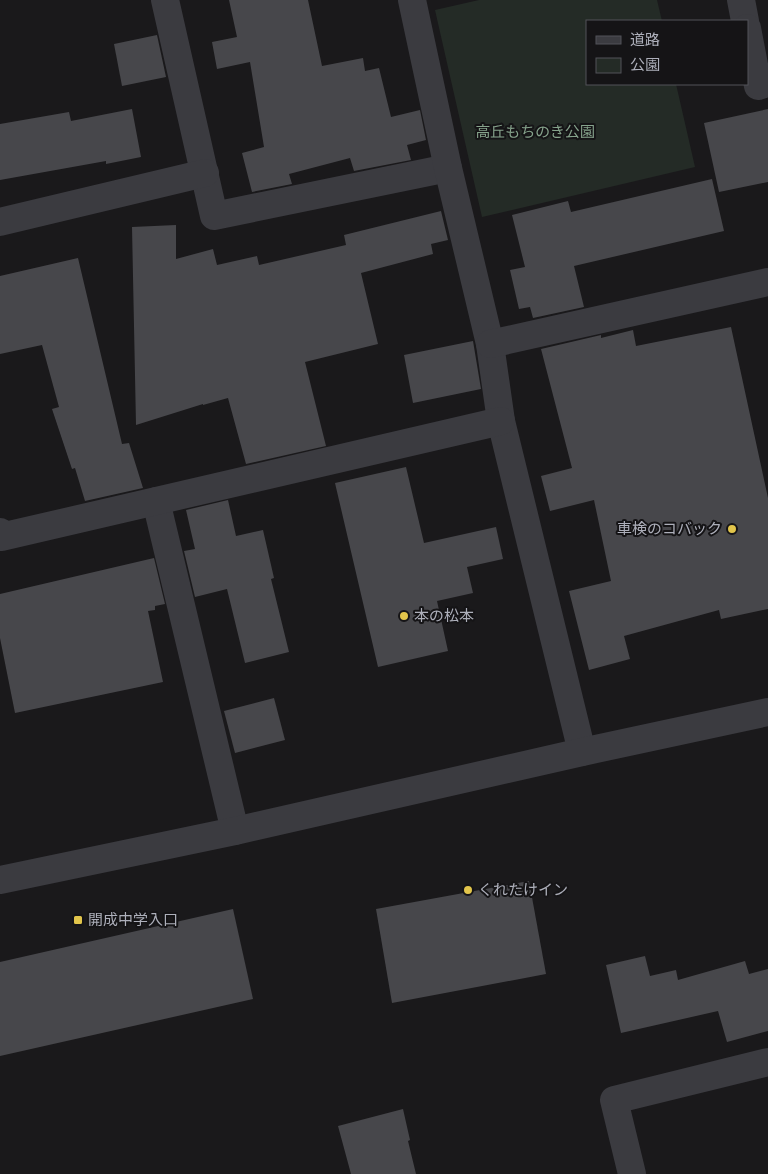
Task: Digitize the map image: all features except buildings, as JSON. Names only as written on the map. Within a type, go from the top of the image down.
[{"type":"street","points":[[165,0],[214,216],[448,168]]},
{"type":"street","points":[[412,0],[448,168],[490,344],[501,421],[582,752]]},
{"type":"street","points":[[741,0],[745,20]]},
{"type":"street","points":[[748,33],[758,86],[768,83]]},
{"type":"street","points":[[0,222],[204,173]]},
{"type":"street","points":[[490,344],[768,282]]},
{"type":"street","points":[[0,532],[1,537],[501,421]]},
{"type":"street","points":[[156,501],[235,831]]},
{"type":"street","points":[[0,880],[235,831],[768,712]]},
{"type":"street","points":[[632,1174],[614,1100],[768,1062]]},
{"type":"green space","name":"高丘もちのき公園","points":[[479,0],[657,0],[662,20],[586,20],[586,85],[676,85],[695,167],[482,217],[435,10]]},
{"type":"place","name":"車検のコバック","points":[[732,529]]},
{"type":"place","name":"本の松本","points":[[404,616]]},
{"type":"place","name":"くれたけイン","points":[[468,890]]},
{"type":"place","name":"開成中学入口","points":[[78,920]]}]
